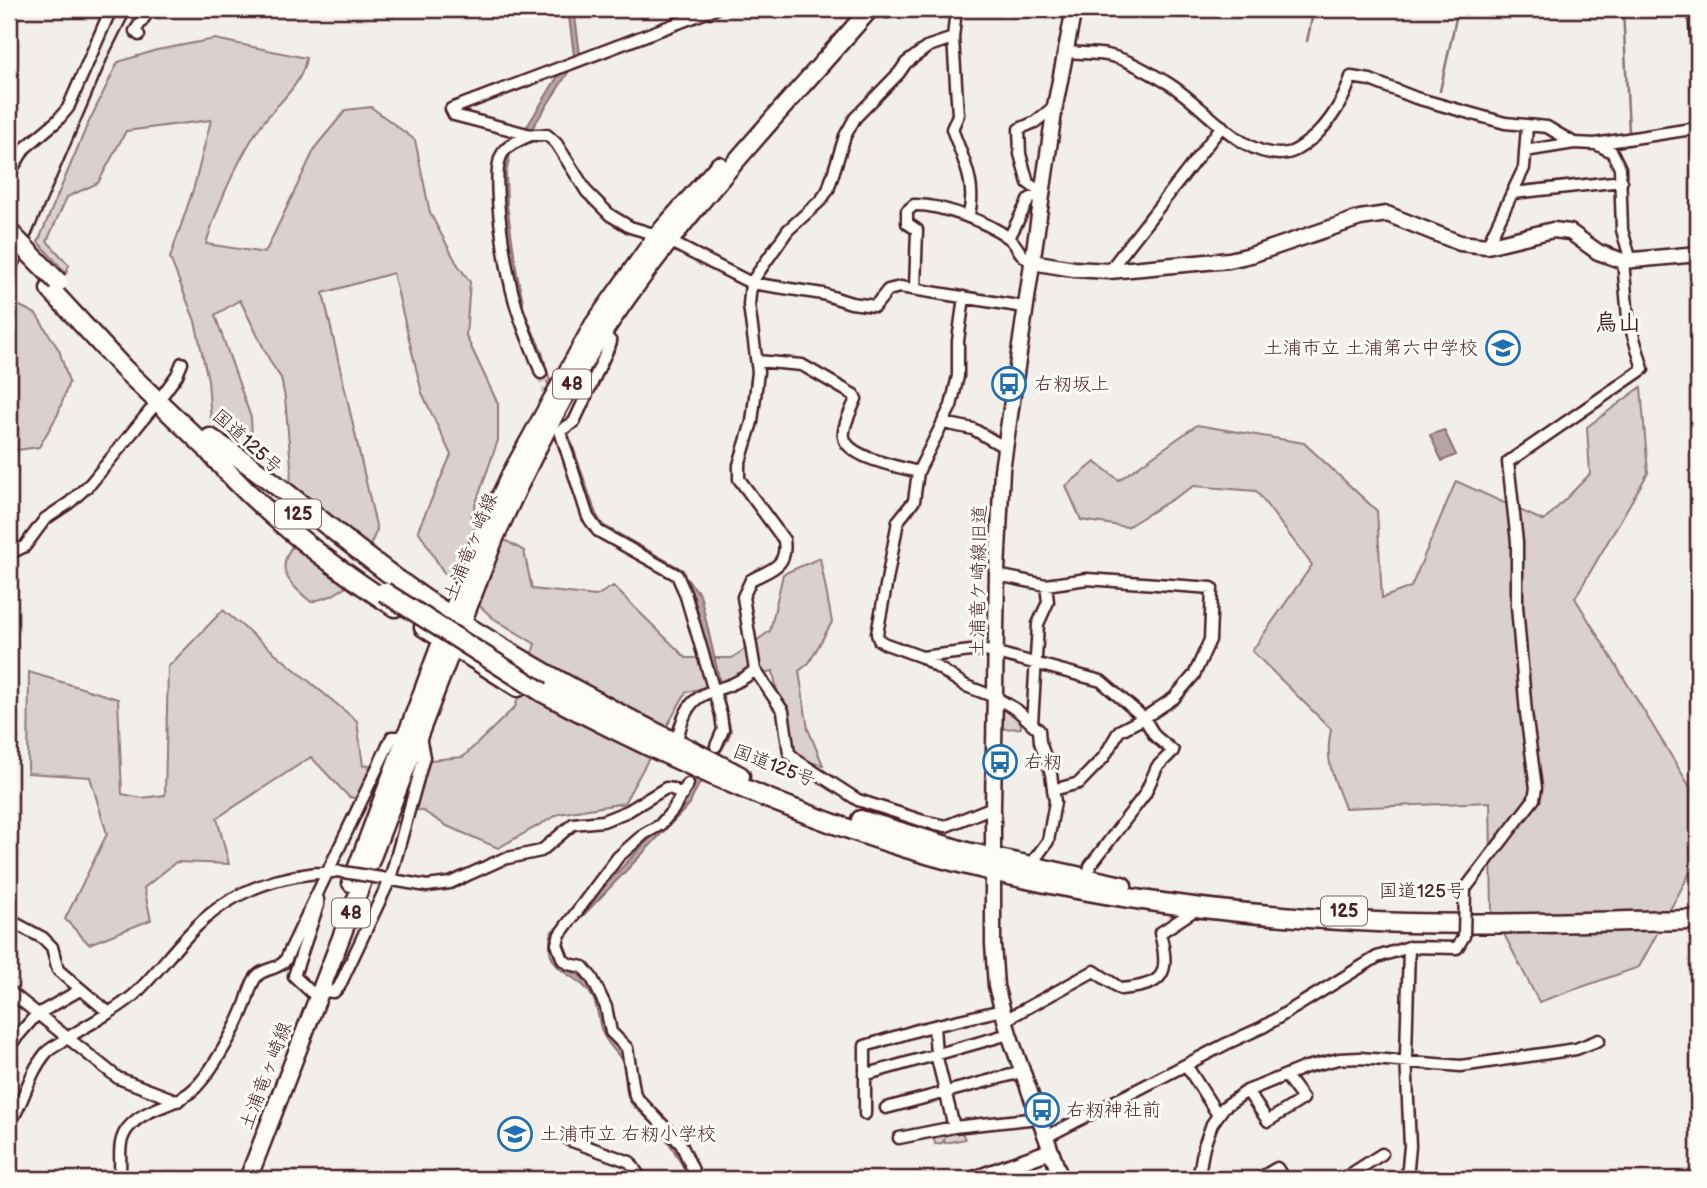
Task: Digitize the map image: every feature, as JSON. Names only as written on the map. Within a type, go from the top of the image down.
[{"type":"highway","name":"国道125号","points":[[9,232],[54,286],[209,444],[387,587],[442,618],[545,687],[741,782],[1086,892],[1198,908],[1371,922],[1698,920]]},
{"type":"highway","name":"国道125号","points":[[9,246],[54,286]]},
{"type":"highway","points":[[209,444],[250,464],[395,579],[457,620],[600,704],[677,741],[741,782]]},
{"type":"highway","points":[[209,444],[235,482],[269,513],[337,566],[448,643],[510,682],[633,748],[673,766],[741,782]]},
{"type":"highway","name":"国道125号","points":[[993,864],[1029,867],[1088,880],[1212,900],[1360,912],[1698,910]]},
{"type":"main road","name":"土浦竜ヶ崎線","points":[[457,620],[482,535],[517,461],[593,325],[856,9]]},
{"type":"main road","name":"土浦竜ヶ崎線","points":[[248,1179],[316,991],[457,620],[518,488],[573,382],[663,239],[721,179],[870,9]]},
{"type":"main road","name":"土浦竜ヶ崎線","points":[[237,1179],[316,991]]},
{"type":"street","points":[[9,174],[25,148],[68,108],[111,9]]},
{"type":"street","points":[[139,35],[135,31],[150,9]]},
{"type":"street","points":[[715,9],[451,109],[454,115],[531,135],[547,135],[556,143],[587,192],[610,215],[630,227],[663,239],[751,283],[823,294],[851,303],[875,306],[888,290],[900,287],[1024,307]]},
{"type":"street","points":[[956,9],[953,38],[958,115],[952,130],[971,184],[972,205],[968,217]]},
{"type":"street","name":"土浦竜ケ崎線旧道","points":[[1061,1179],[1005,1021],[994,966],[993,807],[997,575],[1004,446],[1055,106],[1074,9]]},
{"type":"street","points":[[1694,9],[1698,69]]},
{"type":"street","points":[[953,38],[929,46],[906,63],[899,74],[855,118],[845,136],[828,190],[821,200],[788,230],[751,283],[749,304],[757,361],[756,399],[739,465],[739,479],[784,540],[786,553],[779,565],[751,580],[743,597],[755,670],[783,711],[789,753],[799,762],[858,800],[923,821],[946,826],[993,807]]},
{"type":"street","points":[[1064,52],[1108,55],[1128,62],[1168,83],[1194,101],[1234,138],[1253,148],[1278,154],[1290,153],[1319,132],[1346,93],[1351,77],[1370,80],[1416,98],[1505,123],[1547,127],[1574,143]]},
{"type":"street","points":[[1009,238],[1030,199],[1042,192],[1028,183],[1020,154],[1019,129],[1035,122],[1055,106]]},
{"type":"street","points":[[1109,271],[1222,126]]},
{"type":"street","points":[[1487,246],[1524,168],[1527,126]]},
{"type":"street","points":[[1525,151],[1574,143],[1595,144],[1698,128]]},
{"type":"street","points":[[531,135],[507,148],[500,158],[498,184],[507,262],[515,302],[541,373]]},
{"type":"street","points":[[976,1179],[1048,1144],[1186,1065],[1264,1027],[1377,957],[1409,947],[1457,948],[1464,936],[1465,889],[1534,799],[1536,788],[1526,713],[1517,606],[1517,542],[1508,462],[1643,369],[1628,318],[1620,168],[1612,152],[1595,144]]},
{"type":"street","points":[[1513,193],[1622,181]]},
{"type":"street","points":[[915,288],[917,230],[907,223],[907,211],[914,205],[926,205],[968,217],[1009,238],[1021,256],[1032,262],[1074,269],[1109,271],[1229,260],[1360,218],[1387,214],[1460,243],[1487,246],[1553,230],[1570,232],[1598,252],[1627,261],[1698,254]]},
{"type":"street","points":[[964,297],[958,341],[958,376],[951,406],[918,472],[914,501],[898,521],[877,634],[879,640],[886,644],[922,657],[966,686],[995,697],[1017,710],[1039,730],[1040,743],[1051,774],[1055,802],[1048,841],[1029,867]]},
{"type":"street","points":[[604,332],[611,342],[574,422],[560,431],[588,517],[598,531],[677,575],[685,593],[723,730],[716,746]]},
{"type":"street","points":[[757,361],[802,365],[855,396],[843,433],[846,443],[866,458],[918,472]]},
{"type":"street","points":[[9,554],[25,546],[45,519],[69,503],[91,483],[161,397],[182,363]]},
{"type":"street","points":[[944,423],[973,429],[1004,446]]},
{"type":"street","points":[[997,575],[1046,585],[1087,579],[1212,588],[1210,640],[1194,675],[1174,698],[1119,731],[1104,757],[1079,783],[1053,790]]},
{"type":"street","points":[[1032,724],[1038,664],[1038,624],[1048,601],[1046,585]]},
{"type":"street","points":[[922,657],[979,650],[1101,681],[1144,718],[1155,736],[1173,751],[1157,767],[1145,794],[1090,866],[1088,880]]},
{"type":"street","points":[[677,741],[688,706],[702,694],[743,680],[755,670]]},
{"type":"street","points":[[119,1179],[120,1141],[128,1128],[156,1107],[179,1101],[197,1087],[230,1036],[259,973],[280,967],[285,961],[317,893],[333,872],[392,737],[412,737],[424,757],[386,878],[340,987],[334,992],[316,991],[294,976],[318,905],[317,893]]},
{"type":"street","points":[[688,784],[660,825],[644,834],[618,857],[572,916],[557,944],[563,960],[583,967],[592,978],[606,1007],[611,1032],[627,1048],[635,1096],[681,1144],[697,1179]]},
{"type":"street","points":[[9,1124],[46,1053],[134,995],[196,926],[244,892],[268,882],[313,872],[386,878],[426,886],[450,883],[503,859],[541,852],[573,824],[603,821],[628,811],[666,788],[673,789],[682,796]]},
{"type":"street","points":[[864,1074],[936,1054],[1005,1021],[1094,971],[1121,989],[1143,987],[1157,982],[1162,974],[1164,949],[1160,933],[1198,908]]},
{"type":"street","points":[[9,920],[43,938],[51,947],[58,970],[108,1012]]},
{"type":"street","points":[[1407,1179],[1410,1120],[1406,1063],[1409,947]]},
{"type":"street","points":[[9,1046],[36,1015],[80,990]]},
{"type":"street","points":[[9,991],[118,1078],[179,1101]]},
{"type":"street","points":[[865,1114],[865,1046],[934,1026],[1005,1021]]},
{"type":"street","points":[[934,1026],[936,1054],[954,1127]]},
{"type":"street","points":[[1201,1177],[1204,1146],[1212,1124],[1228,1103],[1247,1091],[1306,1067],[1339,1059],[1360,1058],[1461,1066],[1576,1049],[1599,1040]]},
{"type":"street","points":[[1186,1065],[1218,1115]]},
{"type":"street","points":[[886,1108],[1022,1072]]},
{"type":"street","points":[[1247,1091],[1268,1121],[1303,1099],[1286,1076]]},
{"type":"street","points":[[9,1105],[18,1111]]},
{"type":"street","points":[[899,1138],[954,1127],[1038,1118]]},
{"type":"street","points":[[569,1140],[630,1162],[641,1179]]},
{"type":"street","points":[[1343,1179],[1382,1154]]},
{"type":"street","points":[[1258,1179],[1277,1168],[1284,1179]]},
{"type":"shaded area","points":[[568,9],[574,9],[580,54],[533,127],[510,154],[506,174],[507,205],[523,308],[512,274],[500,173],[508,149],[528,125],[566,63],[574,55]]},
{"type":"shaded area","points":[[215,39],[306,58],[292,89],[261,125],[240,160],[206,244],[265,253],[316,146],[346,110],[371,107],[415,140],[430,213],[470,282],[466,336],[498,404],[498,440],[470,520],[524,551],[532,589],[596,596],[613,586],[686,658],[732,658],[770,631],[783,574],[820,558],[832,622],[809,663],[799,671],[808,729],[823,765],[790,758],[773,671],[686,692],[624,803],[559,814],[498,848],[447,826],[423,811],[349,797],[311,757],[217,818],[229,864],[176,862],[144,888],[151,920],[89,944],[65,919],[107,834],[90,777],[28,773],[29,672],[118,699],[122,794],[142,798],[165,795],[168,667],[223,610],[357,721],[363,766],[463,757],[515,707],[535,644],[493,618],[444,573],[418,530],[451,455],[422,393],[393,273],[323,293],[377,530],[369,548],[290,487],[291,466],[281,378],[240,300],[215,315],[251,418],[252,439],[211,422],[208,380],[195,321],[170,258],[194,187],[211,120],[126,131],[98,183],[67,197],[47,241],[69,265],[66,273],[38,242],[86,128],[118,62],[157,50]]},
{"type":"shaded area","points":[[12,302],[36,314],[59,350],[69,382],[58,414],[39,447],[9,451],[9,311]]},
{"type":"shaded area","points":[[525,313],[542,352],[596,514],[603,525],[683,570],[685,577],[700,594],[731,731],[690,804],[577,922],[557,933],[561,962],[567,970],[579,975],[597,992],[609,1033],[628,1059],[633,1098],[678,1145],[695,1179],[689,1179],[665,1137],[631,1103],[624,1066],[603,1034],[593,998],[587,989],[556,965],[551,957],[550,946],[552,931],[574,918],[685,801],[726,730],[694,596],[687,584],[600,529],[591,516]]},
{"type":"shaded area","points":[[1641,387],[1648,473],[1575,598],[1698,800],[1698,858],[1639,967],[1539,1002],[1492,911],[1490,802],[1345,808],[1329,760],[1331,729],[1252,651],[1312,565],[1256,491],[1194,486],[1127,527],[1081,520],[1066,486],[1095,462],[1119,480],[1197,425],[1304,443],[1377,511],[1382,598],[1411,587],[1456,481],[1544,521],[1590,474],[1587,427]]},
{"type":"shaded area","points":[[1444,430],[1456,455],[1442,461],[1430,435]]},
{"type":"shaded area","points":[[294,544],[346,587],[331,596],[311,602],[287,576],[285,562]]},
{"type":"shaded area","points":[[1002,704],[1020,716],[1021,728],[1002,729]]},
{"type":"shaded area","points":[[961,1131],[965,1139],[945,1143],[944,1140],[935,1144],[933,1133]]},
{"type":"waterway","points":[[1307,41],[1314,9]]},
{"type":"waterway","points":[[1440,91],[1458,9]]},
{"type":"waterway","points":[[1623,9],[1629,132]]},
{"type":"tunnel","points":[[541,373],[551,402]]},
{"type":"railway","points":[[9,288],[109,55],[132,9]]},
{"type":"place","name":"土浦市立 土浦第六中学校","points":[[1503,348]]},
{"type":"place","name":"右籾坂上","points":[[1009,384]]},
{"type":"place","name":"右籾","points":[[1000,762]]},
{"type":"place","name":"右籾神社前","points":[[1042,1110]]},
{"type":"place","name":"土浦市立 右籾小学校","points":[[515,1134]]},
{"type":"district","name":"烏山","points":[[1618,323]]}]
